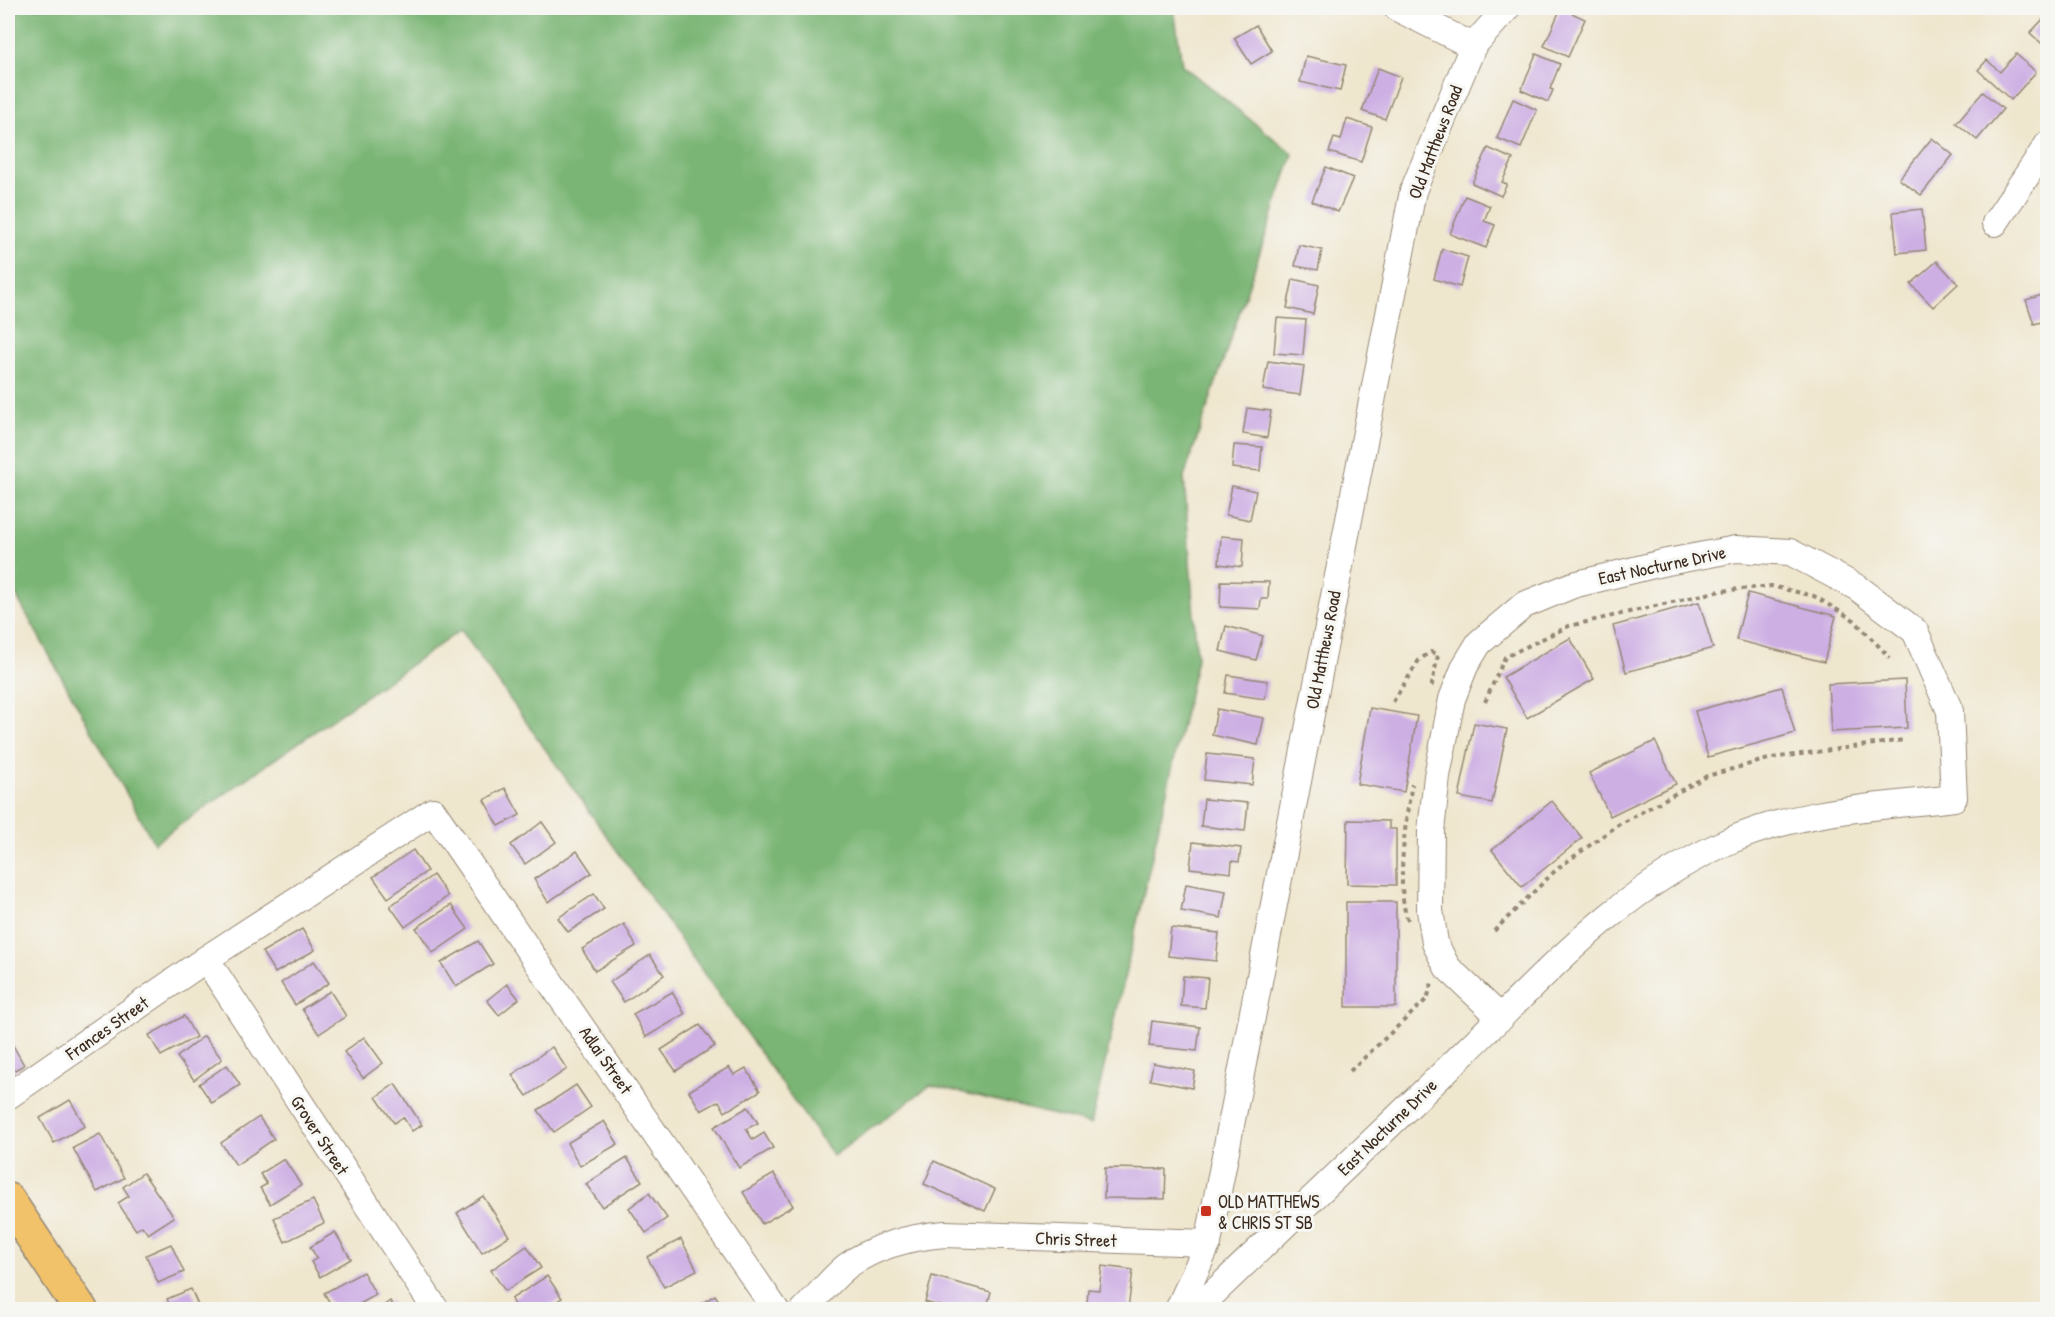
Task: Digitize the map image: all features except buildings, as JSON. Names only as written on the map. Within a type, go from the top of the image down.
[{"type":"main road","points":[[8,1200],[81,1310]]},
{"type":"street","points":[[1397,8],[1473,46]]},
{"type":"street","name":"Old Matthews Road","points":[[1178,1310],[1208,1243],[1413,191],[1473,46],[1507,8]]},
{"type":"street","points":[[1995,223],[2048,144]]},
{"type":"street","name":"East Nocturne Drive","points":[[1196,1310],[1501,1018],[1557,959],[1612,911],[1651,883],[1694,857],[1766,828],[1825,814],[1954,798],[1950,711],[1915,631],[1858,588],[1790,552],[1736,549],[1662,563],[1573,585],[1524,605],[1479,643],[1465,666],[1452,699],[1437,776],[1431,831],[1430,910],[1435,943],[1447,967],[1501,1018]]},
{"type":"street","name":"Frances Street","points":[[8,1096],[206,959],[433,811]]},
{"type":"street","name":"Adlai Street","points":[[433,811],[776,1310]]},
{"type":"street","name":"Grover Street","points":[[206,959],[436,1310]]},
{"type":"street","name":"Chris Street","points":[[804,1310],[848,1266],[885,1246],[913,1237],[945,1234],[1208,1243]]},
{"type":"path","points":[[1485,702],[1506,657],[1569,626],[1720,591],[1771,586],[1814,596],[1854,620],[1890,657]]},
{"type":"path","points":[[1494,931],[1558,868],[1618,825],[1707,776],[1772,758],[1904,740]]},
{"type":"green space","points":[[8,8],[1174,8],[1182,65],[1293,154],[1184,477],[1197,659],[1091,1124],[931,1085],[833,1156],[461,630],[154,843],[8,581]]},
{"type":"place","name":"OLD MATTHEWS & CHRIS ST SB","points":[[1206,1211]]}]
